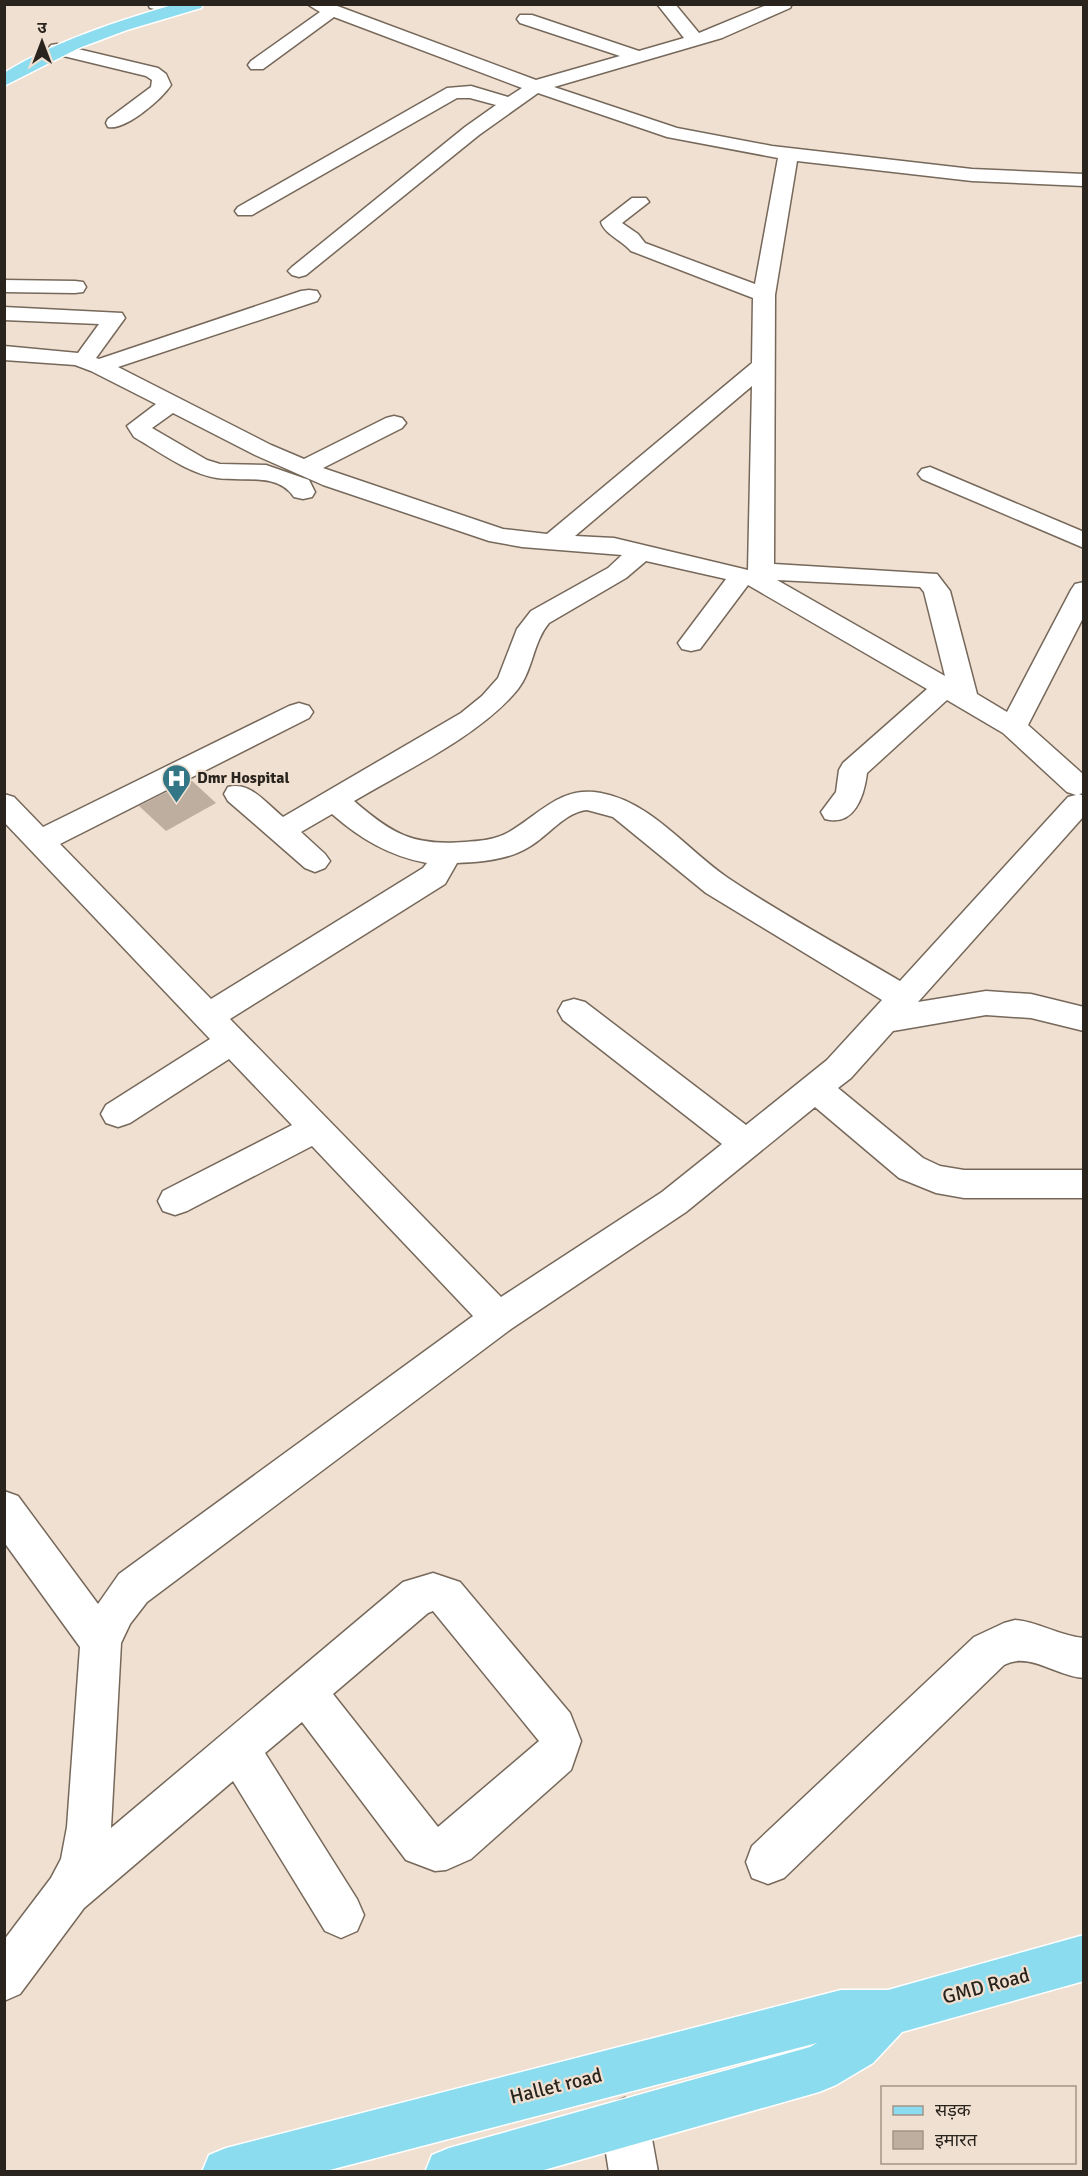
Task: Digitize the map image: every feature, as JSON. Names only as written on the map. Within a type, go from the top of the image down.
[{"type":"main road","points":[[4,81],[26,66],[87,37],[195,4]]},
{"type":"main road","points":[[4,69],[71,35],[162,5]]},
{"type":"main road","name":"GMD Road","points":[[888,2013],[1083,1958]]},
{"type":"main road","name":"Hallet road","points":[[226,2172],[841,2013],[888,2013]]},
{"type":"main road","points":[[449,2172],[819,2068],[855,2046],[888,2013]]},
{"type":"street","points":[[665,4],[695,40]]},
{"type":"street","points":[[299,271],[472,131],[536,86],[717,34],[784,4]]},
{"type":"street","points":[[257,64],[324,8],[631,120],[674,133],[788,154],[993,178],[1083,180]]},
{"type":"street","points":[[526,19],[638,56]]},
{"type":"street","points":[[57,50],[152,72],[160,78],[162,85],[158,92],[116,123]]},
{"type":"street","points":[[245,211],[453,92],[471,92],[511,104]]},
{"type":"street","points":[[691,643],[755,576],[764,295],[788,154]]},
{"type":"street","points":[[1048,179],[1083,164]]},
{"type":"street","points":[[639,202],[611,222],[611,225],[631,238],[638,247],[764,295]]},
{"type":"street","points":[[4,285],[75,287]]},
{"type":"street","points":[[42,314],[14,360],[91,363],[309,296]]},
{"type":"street","points":[[4,313],[114,318],[91,363]]},
{"type":"street","points":[[91,363],[263,450],[332,480],[498,536],[614,546],[755,576],[928,580],[937,591],[955,693]]},
{"type":"street","points":[[553,542],[763,365]]},
{"type":"street","points":[[172,403],[144,421],[139,426],[142,432],[199,465],[218,471],[266,472],[300,485],[303,492]]},
{"type":"street","points":[[304,468],[394,423]]},
{"type":"street","points":[[930,474],[1083,541]]},
{"type":"street","points":[[279,832],[471,719],[492,702],[510,681],[530,630],[540,617],[617,573],[641,552]]},
{"type":"street","points":[[4,1978],[67,1894],[82,1863],[89,1827],[102,1642],[116,1610],[133,1588],[498,1318],[674,1202],[839,1069],[1080,795],[1013,727],[755,576]]},
{"type":"street","points":[[1013,727],[1083,590]]},
{"type":"street","points":[[835,812],[850,794],[853,770],[955,693]]},
{"type":"street","points":[[40,841],[299,712]]},
{"type":"street","points":[[238,794],[315,861]]},
{"type":"street","points":[[334,799],[370,831],[392,844],[415,852],[447,855],[492,849],[517,841],[566,803],[591,801],[607,803],[623,810],[717,885],[893,1009],[986,1003],[1030,1006],[1083,1019]]},
{"type":"street","points":[[4,804],[498,1318]]},
{"type":"street","points":[[209,1016],[434,876],[447,855]]},
{"type":"street","points":[[574,1011],[746,1144]]},
{"type":"street","points":[[118,1114],[233,1040]]},
{"type":"street","points":[[815,1088],[911,1168],[936,1179],[964,1184],[1083,1184]]},
{"type":"street","points":[[176,1201],[317,1128]]},
{"type":"street","points":[[4,1509],[102,1642]]},
{"type":"street","points":[[67,1894],[417,1596],[433,1592],[446,1596],[555,1728],[560,1736],[561,1746],[556,1755],[455,1843],[442,1850],[432,1850],[422,1844],[305,1692]]},
{"type":"street","points":[[768,1862],[989,1651],[1007,1641],[1018,1640],[1064,1655],[1083,1658]]},
{"type":"street","points":[[238,1749],[341,1915]]},
{"type":"street","points":[[625,2122],[634,2172]]},
{"type":"building","points":[[191,780],[216,803],[166,831],[139,806]]},
{"type":"place","name":"Dmr Hospital","points":[[176,804]]}]
